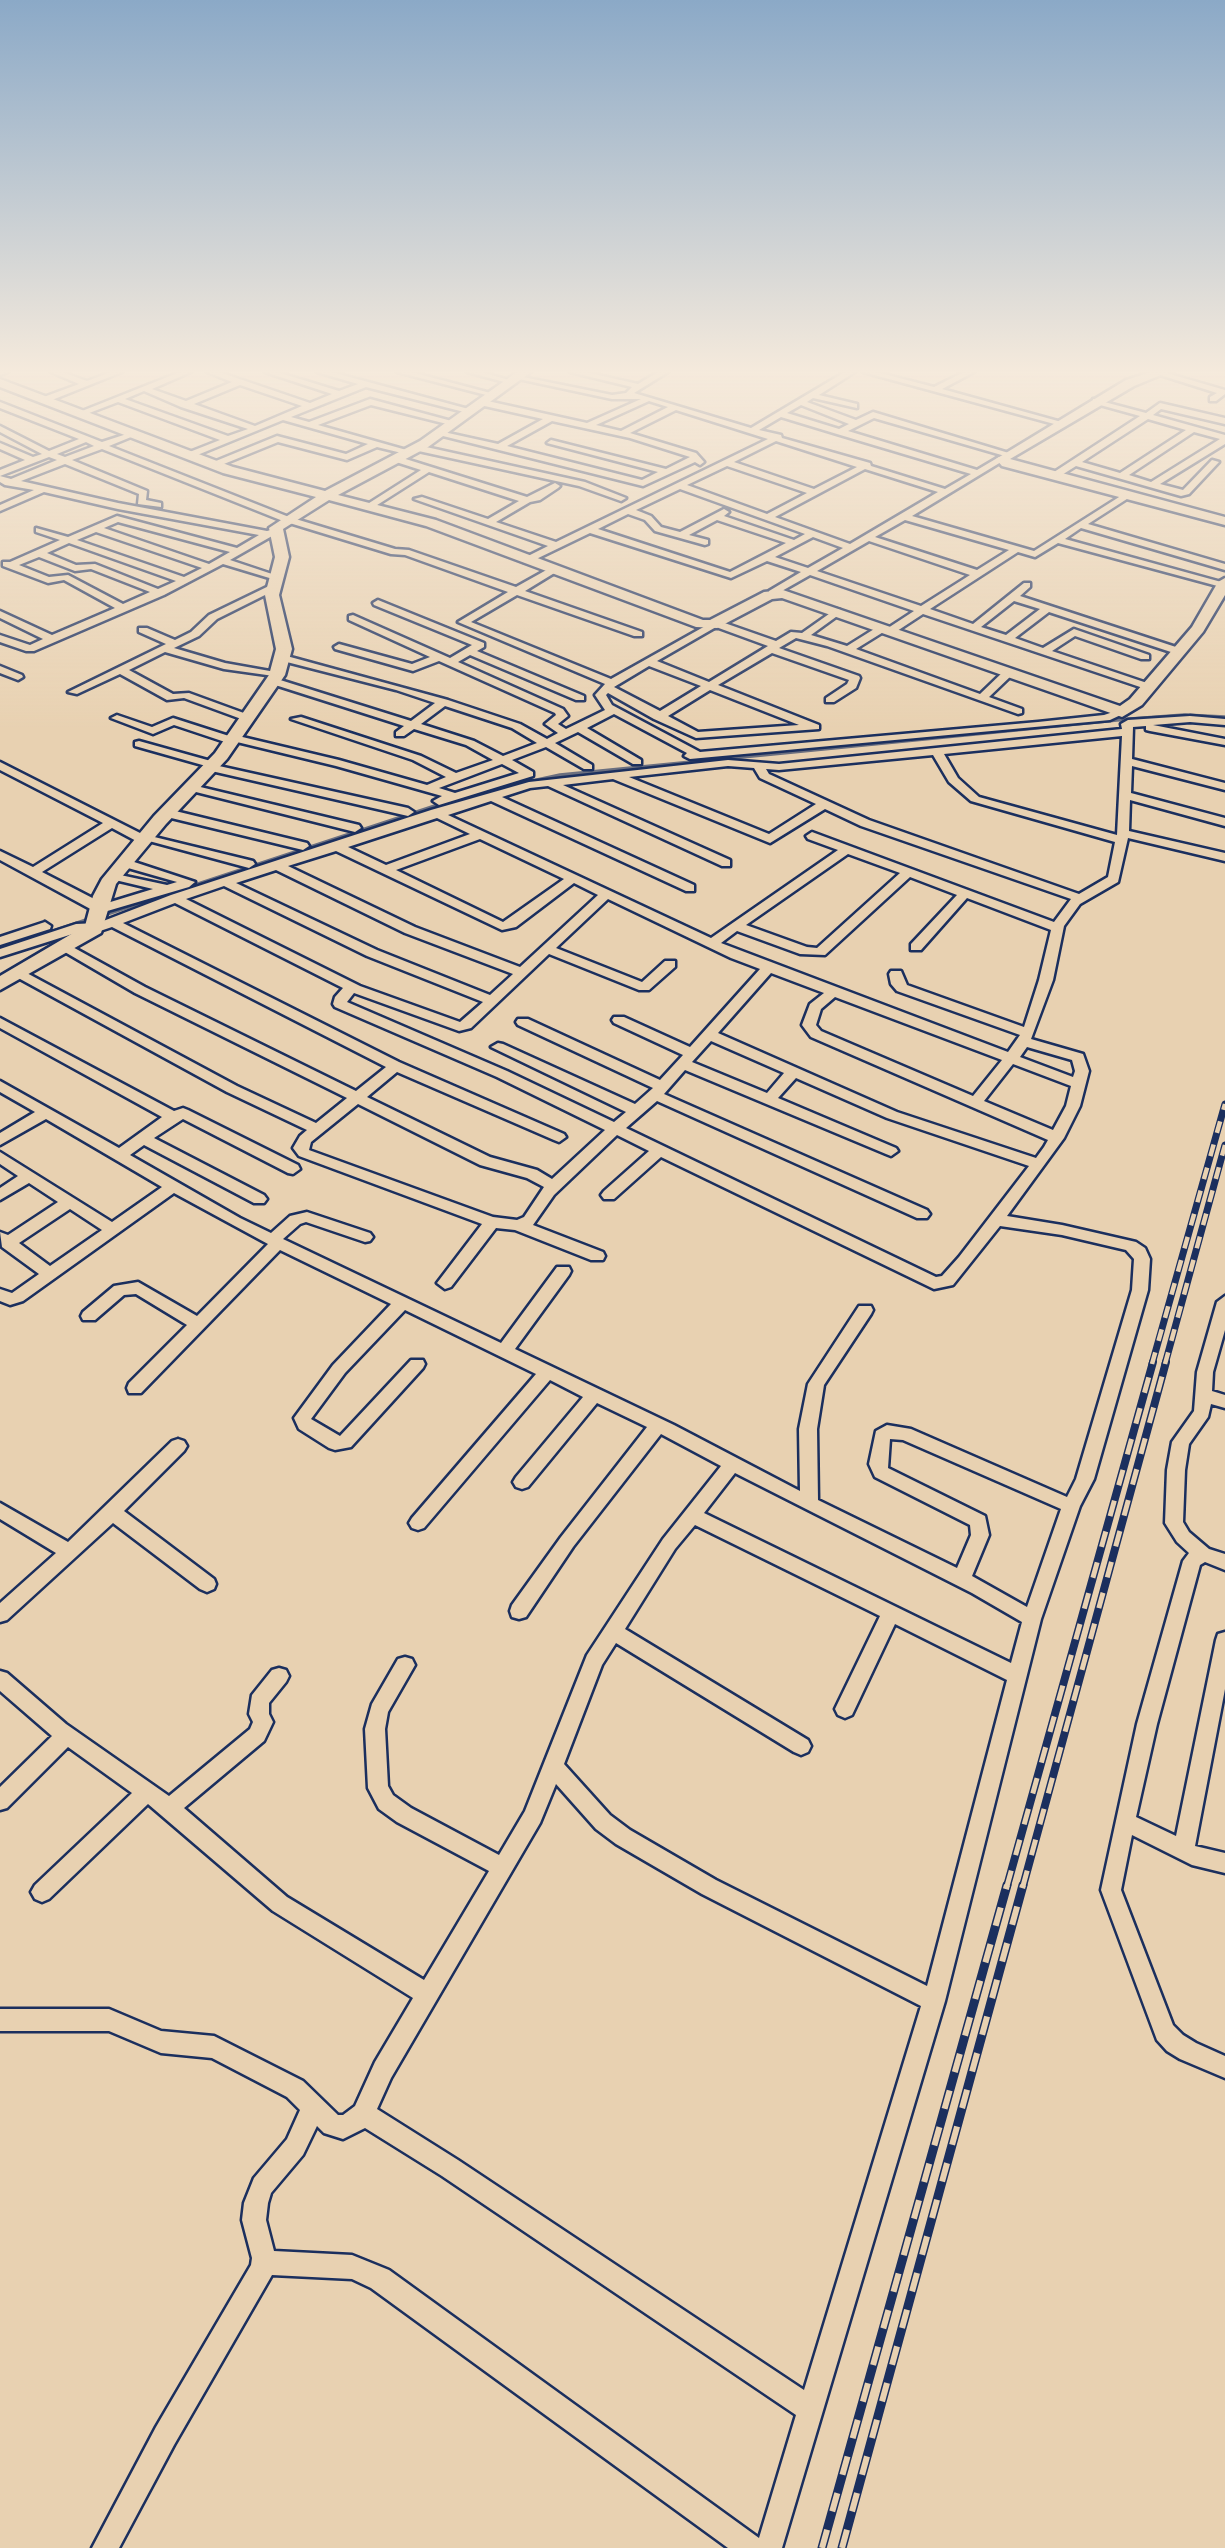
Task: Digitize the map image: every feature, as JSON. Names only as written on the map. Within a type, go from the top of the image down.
[{"type":"street","points":[[0,508],[39,491]]},
{"type":"street","points":[[45,491],[129,508],[277,528],[406,552],[638,634]]},
{"type":"street","points":[[139,491],[144,493],[141,502]]},
{"type":"street","points":[[196,491],[277,528]]},
{"type":"street","points":[[312,491],[431,523],[701,624],[714,624],[855,678],[852,686],[830,700]]},
{"type":"street","points":[[0,638],[26,650],[125,609],[224,561],[336,491]]},
{"type":"street","points":[[371,505],[393,491]]},
{"type":"street","points":[[499,491],[527,500]]},
{"type":"street","points":[[490,522],[548,491]]},
{"type":"street","points":[[582,491],[621,498]]},
{"type":"street","points":[[601,491],[642,505]]},
{"type":"street","points":[[527,560],[671,491]]},
{"type":"street","points":[[698,491],[850,547]]},
{"type":"street","points":[[809,491],[815,493]]},
{"type":"street","points":[[768,517],[819,491]]},
{"type":"street","points":[[698,755],[614,710],[600,698],[609,685],[773,593],[943,491]]},
{"type":"street","points":[[1112,491],[1225,521]]},
{"type":"street","points":[[902,516],[1034,554],[1127,495]]},
{"type":"street","points":[[419,499],[558,546]]},
{"type":"street","points":[[129,508],[141,502],[199,512]]},
{"type":"street","points":[[680,536],[735,506]]},
{"type":"street","points":[[431,523],[455,511]]},
{"type":"street","points":[[629,511],[648,518],[658,529],[705,542]]},
{"type":"street","points":[[716,516],[794,543]]},
{"type":"street","points":[[5,564],[123,519],[240,552]]},
{"type":"street","points":[[1080,525],[1225,567]]},
{"type":"street","points":[[95,528],[211,568]]},
{"type":"street","points":[[0,984],[64,948],[100,918],[104,890],[145,838],[212,766],[275,678],[283,658],[275,582],[282,552],[277,528]]},
{"type":"street","points":[[39,530],[186,581]]},
{"type":"street","points":[[591,530],[731,575],[814,533]]},
{"type":"street","points":[[681,559],[714,535]]},
{"type":"street","points":[[866,537],[978,574]]},
{"type":"street","points":[[975,1102],[1026,1037],[1046,980],[1057,928],[1079,898],[1114,879],[1122,837],[1128,720],[1149,687],[1202,625],[1224,584],[1057,540]]},
{"type":"street","points":[[849,650],[923,608],[1015,550]]},
{"type":"street","points":[[38,553],[75,568],[92,566],[160,593]]},
{"type":"street","points":[[766,557],[923,608],[1149,687]]},
{"type":"street","points":[[104,560],[172,587]]},
{"type":"street","points":[[224,561],[275,582]]},
{"type":"street","points":[[5,564],[48,580],[65,577],[125,609]]},
{"type":"street","points":[[553,570],[463,622],[609,685],[658,717],[702,736],[815,727]]},
{"type":"street","points":[[73,692],[198,632],[213,617],[275,582]]},
{"type":"street","points":[[976,626],[1027,585]]},
{"type":"street","points":[[773,593],[886,629],[1128,720],[1225,742]]},
{"type":"street","points":[[1013,597],[1178,651]]},
{"type":"street","points":[[378,603],[424,636],[438,657],[562,712],[551,724],[566,734]]},
{"type":"street","points":[[1008,639],[1048,608]]},
{"type":"street","points":[[805,635],[836,612]]},
{"type":"street","points":[[0,614],[53,639]]},
{"type":"street","points":[[353,618],[424,636],[480,645],[450,662]]},
{"type":"street","points":[[143,631],[171,646],[224,666],[275,678],[470,743],[529,774]]},
{"type":"street","points":[[1045,651],[1074,632],[1146,657]]},
{"type":"street","points":[[658,717],[790,636],[805,635],[1018,711]]},
{"type":"street","points":[[340,647],[413,668],[438,657]]},
{"type":"street","points":[[471,652],[580,698]]},
{"type":"street","points":[[283,658],[351,674],[516,726],[588,767]]},
{"type":"street","points":[[649,662],[815,727],[841,748]]},
{"type":"street","points":[[0,669],[18,677]]},
{"type":"street","points":[[120,670],[171,698],[185,695],[248,718]]},
{"type":"street","points":[[981,698],[1008,673]]},
{"type":"street","points":[[400,734],[444,702]]},
{"type":"street","points":[[428,788],[547,743],[614,710]]},
{"type":"street","points":[[117,718],[153,731],[173,721],[232,740],[454,796]]},
{"type":"street","points":[[172,894],[189,883],[529,774],[698,755],[841,748],[1106,718],[1225,722]]},
{"type":"street","points":[[297,719],[434,764],[456,778]]},
{"type":"street","points":[[0,953],[172,894],[225,882],[489,796],[548,782],[728,764],[779,767],[841,748],[936,750],[1128,720]]},
{"type":"street","points":[[579,728],[637,762]]},
{"type":"street","points":[[139,744],[212,766],[408,812]]},
{"type":"street","points":[[936,750],[953,780],[975,799],[1122,837],[1225,857]]},
{"type":"street","points":[[1125,761],[1225,787]]},
{"type":"street","points":[[0,765],[145,838],[249,864]]},
{"type":"street","points":[[758,765],[764,776],[822,805],[1079,898]]},
{"type":"street","points":[[613,774],[770,839],[822,805]]},
{"type":"street","points":[[548,782],[726,863]]},
{"type":"street","points":[[192,788],[355,828]]},
{"type":"street","points":[[1125,795],[1225,822]]},
{"type":"street","points":[[489,796],[690,888]]},
{"type":"street","points":[[167,813],[303,846]]},
{"type":"street","points":[[435,813],[769,968],[1079,1084]]},
{"type":"street","points":[[32,873],[111,823]]},
{"type":"street","points":[[384,870],[482,834]]},
{"type":"street","points":[[812,836],[1057,928]]},
{"type":"street","points":[[336,846],[505,927],[574,877]]},
{"type":"street","points":[[712,943],[846,850]]},
{"type":"street","points":[[0,855],[100,918],[394,1065],[559,1137]]},
{"type":"street","points":[[125,863],[189,883]]},
{"type":"street","points":[[276,865],[411,930],[521,972]]},
{"type":"street","points":[[735,926],[806,951],[820,951],[836,941],[907,873]]},
{"type":"street","points":[[115,876],[172,894],[352,988],[453,1027],[463,1027],[606,894]]},
{"type":"street","points":[[225,882],[372,953],[491,1000]]},
{"type":"street","points":[[916,947],[964,894]]},
{"type":"street","points":[[0,941],[46,926]]},
{"type":"street","points":[[64,948],[139,990],[485,1161],[532,1174],[554,1186]]},
{"type":"street","points":[[548,949],[644,987],[670,964]]},
{"type":"street","points":[[517,1225],[529,1221],[554,1186],[659,1091],[769,968]]},
{"type":"street","points":[[18,974],[232,1089],[318,1129]]},
{"type":"street","points":[[352,988],[342,997],[340,1004],[502,1074],[934,1283],[942,1283],[953,1277],[1057,1138],[1073,1106],[1082,1071],[1078,1057],[902,988],[898,984],[896,974]]},
{"type":"street","points":[[833,992],[815,1007],[809,1024],[816,1034],[1057,1138]]},
{"type":"street","points":[[619,1020],[769,1100],[891,1152]]},
{"type":"street","points":[[0,1022],[173,1117]]},
{"type":"street","points":[[523,1022],[659,1091],[922,1214]]},
{"type":"street","points":[[710,1035],[892,1115],[980,1142],[1038,1164]]},
{"type":"street","points":[[498,1047],[637,1111]]},
{"type":"street","points":[[394,1065],[390,1072],[301,1145],[304,1153],[435,1203],[492,1222],[517,1225],[597,1256]]},
{"type":"street","points":[[769,1100],[794,1071]]},
{"type":"street","points":[[0,1086],[275,1241],[658,1425],[809,1504],[961,1578],[1032,1619]]},
{"type":"street","points":[[0,1140],[46,1112]]},
{"type":"street","points":[[120,1155],[173,1117],[186,1114],[293,1170]]},
{"type":"street","points":[[143,1138],[259,1199]]},
{"type":"street","points":[[609,1195],[659,1150]]},
{"type":"street","points":[[0,1157],[112,1229]]},
{"type":"street","points":[[0,1195],[29,1176]]},
{"type":"street","points":[[0,1295],[10,1299],[17,1297],[174,1186]]},
{"type":"street","points":[[49,1273],[4,1240],[69,1202]]},
{"type":"street","points":[[135,1388],[295,1220],[307,1217],[365,1237]]},
{"type":"street","points":[[769,2548],[934,2001],[1032,1619],[1071,1506],[1085,1479],[1140,1290],[1142,1259],[1139,1252],[1131,1246],[996,1220]]},
{"type":"street","points":[[445,1283],[492,1222]]},
{"type":"street","points":[[506,1350],[563,1271]]},
{"type":"street","points":[[89,1316],[114,1294],[129,1287],[138,1288],[198,1324]]},
{"type":"street","points":[[404,1301],[339,1369],[302,1413],[305,1424],[335,1443],[345,1442],[417,1364]]},
{"type":"street","points":[[1225,1302],[1205,1372],[1199,1418],[1181,1442],[1174,1513],[1179,1532],[1203,1554],[1225,1562]]},
{"type":"street","points":[[809,1504],[808,1429],[816,1384],[865,1310]]},
{"type":"street","points":[[418,1523],[548,1371]]},
{"type":"street","points":[[522,1482],[595,1394]]},
{"type":"street","points":[[1204,1395],[1225,1402]]},
{"type":"street","points":[[519,1611],[658,1425]]},
{"type":"street","points":[[961,1578],[980,1535],[979,1521],[881,1472],[878,1464],[882,1436],[887,1432],[905,1434],[1071,1506]]},
{"type":"street","points":[[0,1614],[112,1512],[178,1446]]},
{"type":"street","points":[[0,2020],[109,2020],[161,2042],[214,2048],[295,2089],[332,2125],[343,2127],[354,2123],[363,2114],[383,2070],[533,1816],[583,1685],[612,1631],[692,1515],[732,1464]]},
{"type":"street","points":[[0,1510],[69,1552]]},
{"type":"street","points":[[112,1512],[207,1584]]},
{"type":"street","points":[[692,1515],[1018,1676]]},
{"type":"street","points":[[1203,1554],[1192,1561],[1178,1608],[1111,1890],[1166,2032],[1174,2043],[1225,2067]]},
{"type":"street","points":[[845,1709],[890,1614]]},
{"type":"street","points":[[612,1631],[801,1746]]},
{"type":"street","points":[[1184,1849],[1225,1640]]},
{"type":"street","points":[[405,1665],[379,1710],[375,1729],[378,1788],[386,1802],[404,1815],[503,1868]]},
{"type":"street","points":[[169,1808],[257,1735],[263,1722],[259,1714],[259,1701],[279,1676]]},
{"type":"street","points":[[0,1679],[66,1736],[169,1808],[280,1904],[428,1995]]},
{"type":"street","points":[[0,1801],[66,1736]]},
{"type":"street","points":[[553,1766],[603,1822],[623,1837],[709,1887],[934,2001]]},
{"type":"street","points":[[42,1892],[147,1792]]},
{"type":"street","points":[[1126,1822],[1199,1857],[1225,1863]]},
{"type":"street","points":[[105,2548],[165,2436],[257,2281],[264,2263],[255,2231],[256,2203],[262,2186],[295,2147],[313,2109]]},
{"type":"street","points":[[363,2114],[450,2168],[810,2409]]},
{"type":"street","points":[[264,2263],[352,2267],[380,2279],[750,2548]]},
{"type":"waterway","points":[[477,793],[560,775],[1117,720],[1184,715],[1225,717]]},
{"type":"waterway","points":[[104,915],[441,804]]},
{"type":"waterway","points":[[0,949],[92,918]]},
{"type":"railway","points":[[1152,1364],[1225,1104]]},
{"type":"railway","points":[[1165,1364],[1225,1145]]},
{"type":"railway","points":[[1007,1886],[1153,1362]]},
{"type":"railway","points":[[1023,1886],[1166,1362]]},
{"type":"railway","points":[[822,2548],[1007,1885]]},
{"type":"railway","points":[[842,2548],[1023,1885]]}]
